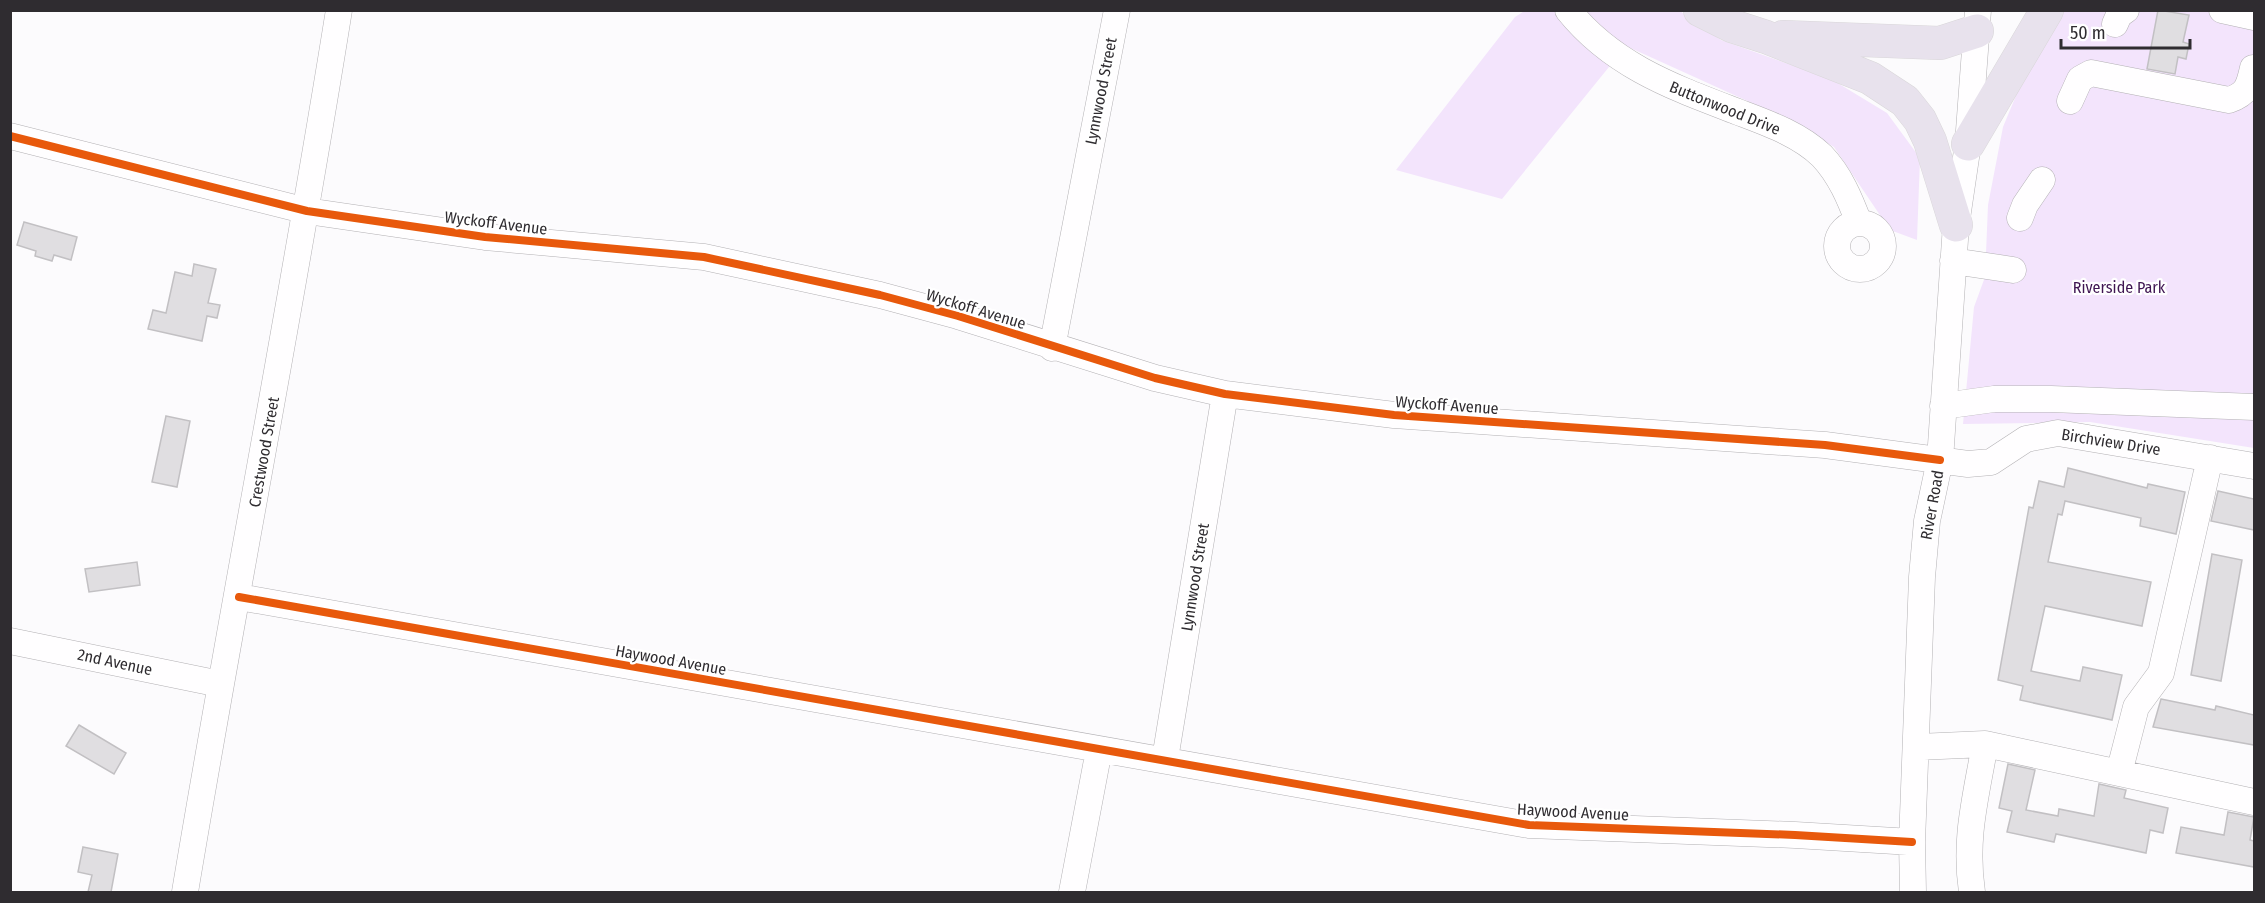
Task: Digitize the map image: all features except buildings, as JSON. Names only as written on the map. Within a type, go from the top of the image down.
[{"type":"highway","points":[[1700,10],[1732,26],[1870,78],[1905,101],[1920,120],[1930,141],[1956,225]]},
{"type":"highway","points":[[1968,144],[2047,10]]},
{"type":"highway","points":[[1766,37],[1933,44],[1951,41],[1977,21]]},
{"type":"street","name":"Crestwood Street","points":[[185,892],[220,684],[238,597],[307,210],[339,10]]},
{"type":"street","name":"Lynnwood Street","points":[[1052,348],[1117,10]]},
{"type":"street","name":"Buttonwood Drive","points":[[1568,10],[1607,51],[1637,71],[1770,124],[1800,140],[1821,155],[1835,172],[1849,196],[1859,223]]},
{"type":"street","points":[[2222,10],[2254,17]]},
{"type":"street","name":"River Road","points":[[1913,892],[1912,842],[1918,747],[1922,577],[1927,521],[1940,460],[1956,225],[1968,144],[1977,21]]},
{"type":"street","points":[[2070,101],[2076,84],[2084,75],[2106,76],[2229,100],[2245,93],[2249,87],[2253,68]]},
{"type":"street","name":"Wyckoff Avenue","points":[[10,136],[307,210],[485,237],[704,257],[891,298],[958,316],[1052,348],[1155,378],[1225,394],[1394,415],[1825,445],[1940,460]]},
{"type":"street","points":[[2020,218],[2025,205],[2042,180]]},
{"type":"street","points":[[1953,261],[2013,270]]},
{"type":"street","points":[[1943,406],[1995,391],[2254,407]]},
{"type":"street","name":"Lynnwood Street","points":[[1165,759],[1225,394]]},
{"type":"street","name":"Birchview Drive","points":[[1940,460],[1968,464],[1991,462],[2026,439],[2058,433],[2254,466]]},
{"type":"street","points":[[2119,773],[2136,707],[2161,673],[2210,458]]},
{"type":"street","name":"Haywood Avenue","points":[[238,597],[1529,825],[1795,835],[1912,842]]},
{"type":"street","name":"2nd Avenue","points":[[10,641],[220,684]]},
{"type":"street","points":[[1972,892],[1967,859],[1968,838],[1985,744]]},
{"type":"street","points":[[1918,747],[1985,744],[2254,802]]},
{"type":"street","points":[[1072,892],[1099,750]]},
{"type":"green space","points":[[1526,10],[1680,11],[1721,40],[1831,79],[1887,113],[1920,158],[1917,240],[1890,230],[1834,147],[1785,118],[1626,46],[1502,199],[1396,170],[1515,17]]},
{"type":"green space","name":"Riverside Park","points":[[2060,11],[2254,11],[2254,448],[2090,422],[1963,424],[1974,307],[1985,277],[1988,205],[2003,127],[2020,86]]},
{"type":"cycle path","points":[[10,136],[307,211],[485,237],[704,257],[880,295],[958,316],[1155,378],[1225,394],[1394,415],[1825,445],[1940,460]]},
{"type":"cycle path","points":[[239,597],[1529,825],[1795,835],[1912,842]]}]
